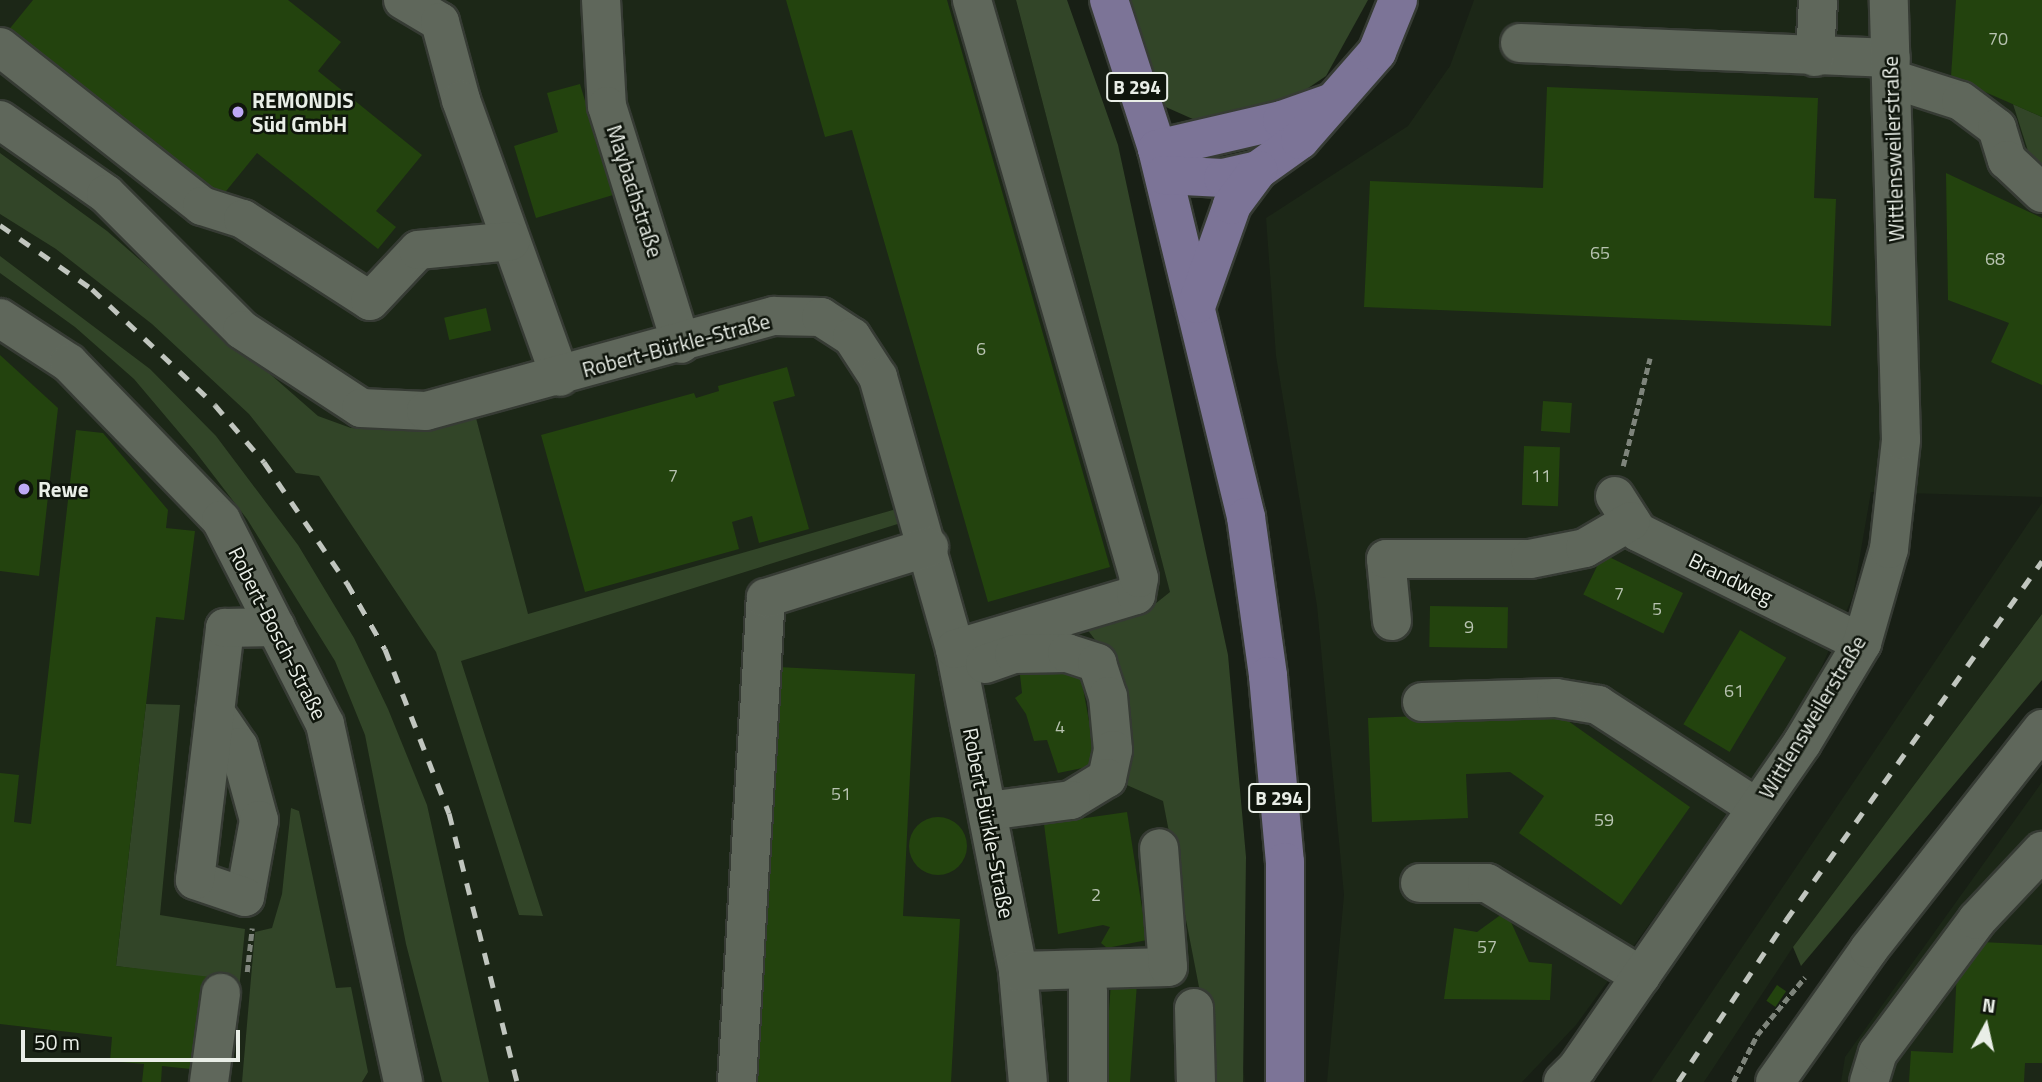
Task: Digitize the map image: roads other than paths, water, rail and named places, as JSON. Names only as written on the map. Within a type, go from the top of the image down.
[{"type":"main road","name":"B 294","points":[[1109,0],[1161,162],[1198,304],[1246,517],[1268,676],[1285,862],[1285,1082]]},
{"type":"main road","points":[[1198,304],[1232,205],[1258,170],[1300,140],[1338,100],[1377,52],[1398,0]]},
{"type":"main road","points":[[1161,162],[1338,100]]},
{"type":"main road","points":[[1161,162],[1223,178],[1258,170]]},
{"type":"street","points":[[403,0],[440,22],[461,100],[560,377]]},
{"type":"street","points":[[957,661],[1136,595],[1139,578],[972,0]]},
{"type":"street","points":[[1815,57],[1818,0]]},
{"type":"street","name":"Wittlensweilerstraße","points":[[1563,1082],[1641,976],[1757,808],[1862,643],[1889,549],[1901,440],[1889,0]]},
{"type":"street","name":"Maybachstraße","points":[[603,18],[607,106],[681,344]]},
{"type":"street","points":[[1520,43],[1815,57],[1891,69],[1961,101],[1997,128],[2007,160],[2042,193]]},
{"type":"street","points":[[0,47],[202,206],[243,219],[370,301],[418,250],[511,241]]},
{"type":"street","name":"Robert-Bürkle-Straße","points":[[0,120],[106,194],[242,330],[361,408],[426,411],[681,344],[774,316],[821,317],[852,337],[878,377],[929,547],[957,661],[1018,971],[1028,1074]]},
{"type":"street","name":"Robert-Bosch-Straße","points":[[0,318],[69,363],[221,520],[324,724],[403,1082]]},
{"type":"street","name":"Brandweg","points":[[1392,621],[1386,559],[1530,559],[1586,548],[1623,508],[1638,532],[1862,643]]},
{"type":"street","points":[[737,1082],[766,598],[929,547]]},
{"type":"street","points":[[215,712],[225,628],[276,627]]},
{"type":"street","points":[[957,661],[1014,654],[1067,653],[1097,663],[1108,696],[1113,750],[1107,778],[1071,800],[988,811]]},
{"type":"street","points":[[1422,702],[1556,698],[1598,705],[1757,808]]},
{"type":"street","points":[[1775,1082],[1869,949],[2042,729]]},
{"type":"street","points":[[1018,971],[1167,967],[1159,848]]},
{"type":"street","points":[[1869,1082],[1878,1053],[1961,942],[2042,851]]},
{"type":"street","points":[[1419,883],[1487,883],[1641,976]]},
{"type":"street","points":[[1028,1074],[1088,1074],[1088,990]]},
{"type":"street","points":[[209,1082],[221,993]]},
{"type":"street","points":[[1194,1008],[1196,1082]]},
{"type":"railway","points":[[0,225],[92,289],[215,405],[264,462],[347,583],[385,649],[449,813],[517,1082]]},
{"type":"railway","points":[[1678,1082],[1786,920],[2042,561]]},
{"type":"place","name":"REMONDIS Süd GmbH","points":[[238,112]]},
{"type":"place","name":"Rewe","points":[[24,489]]}]
